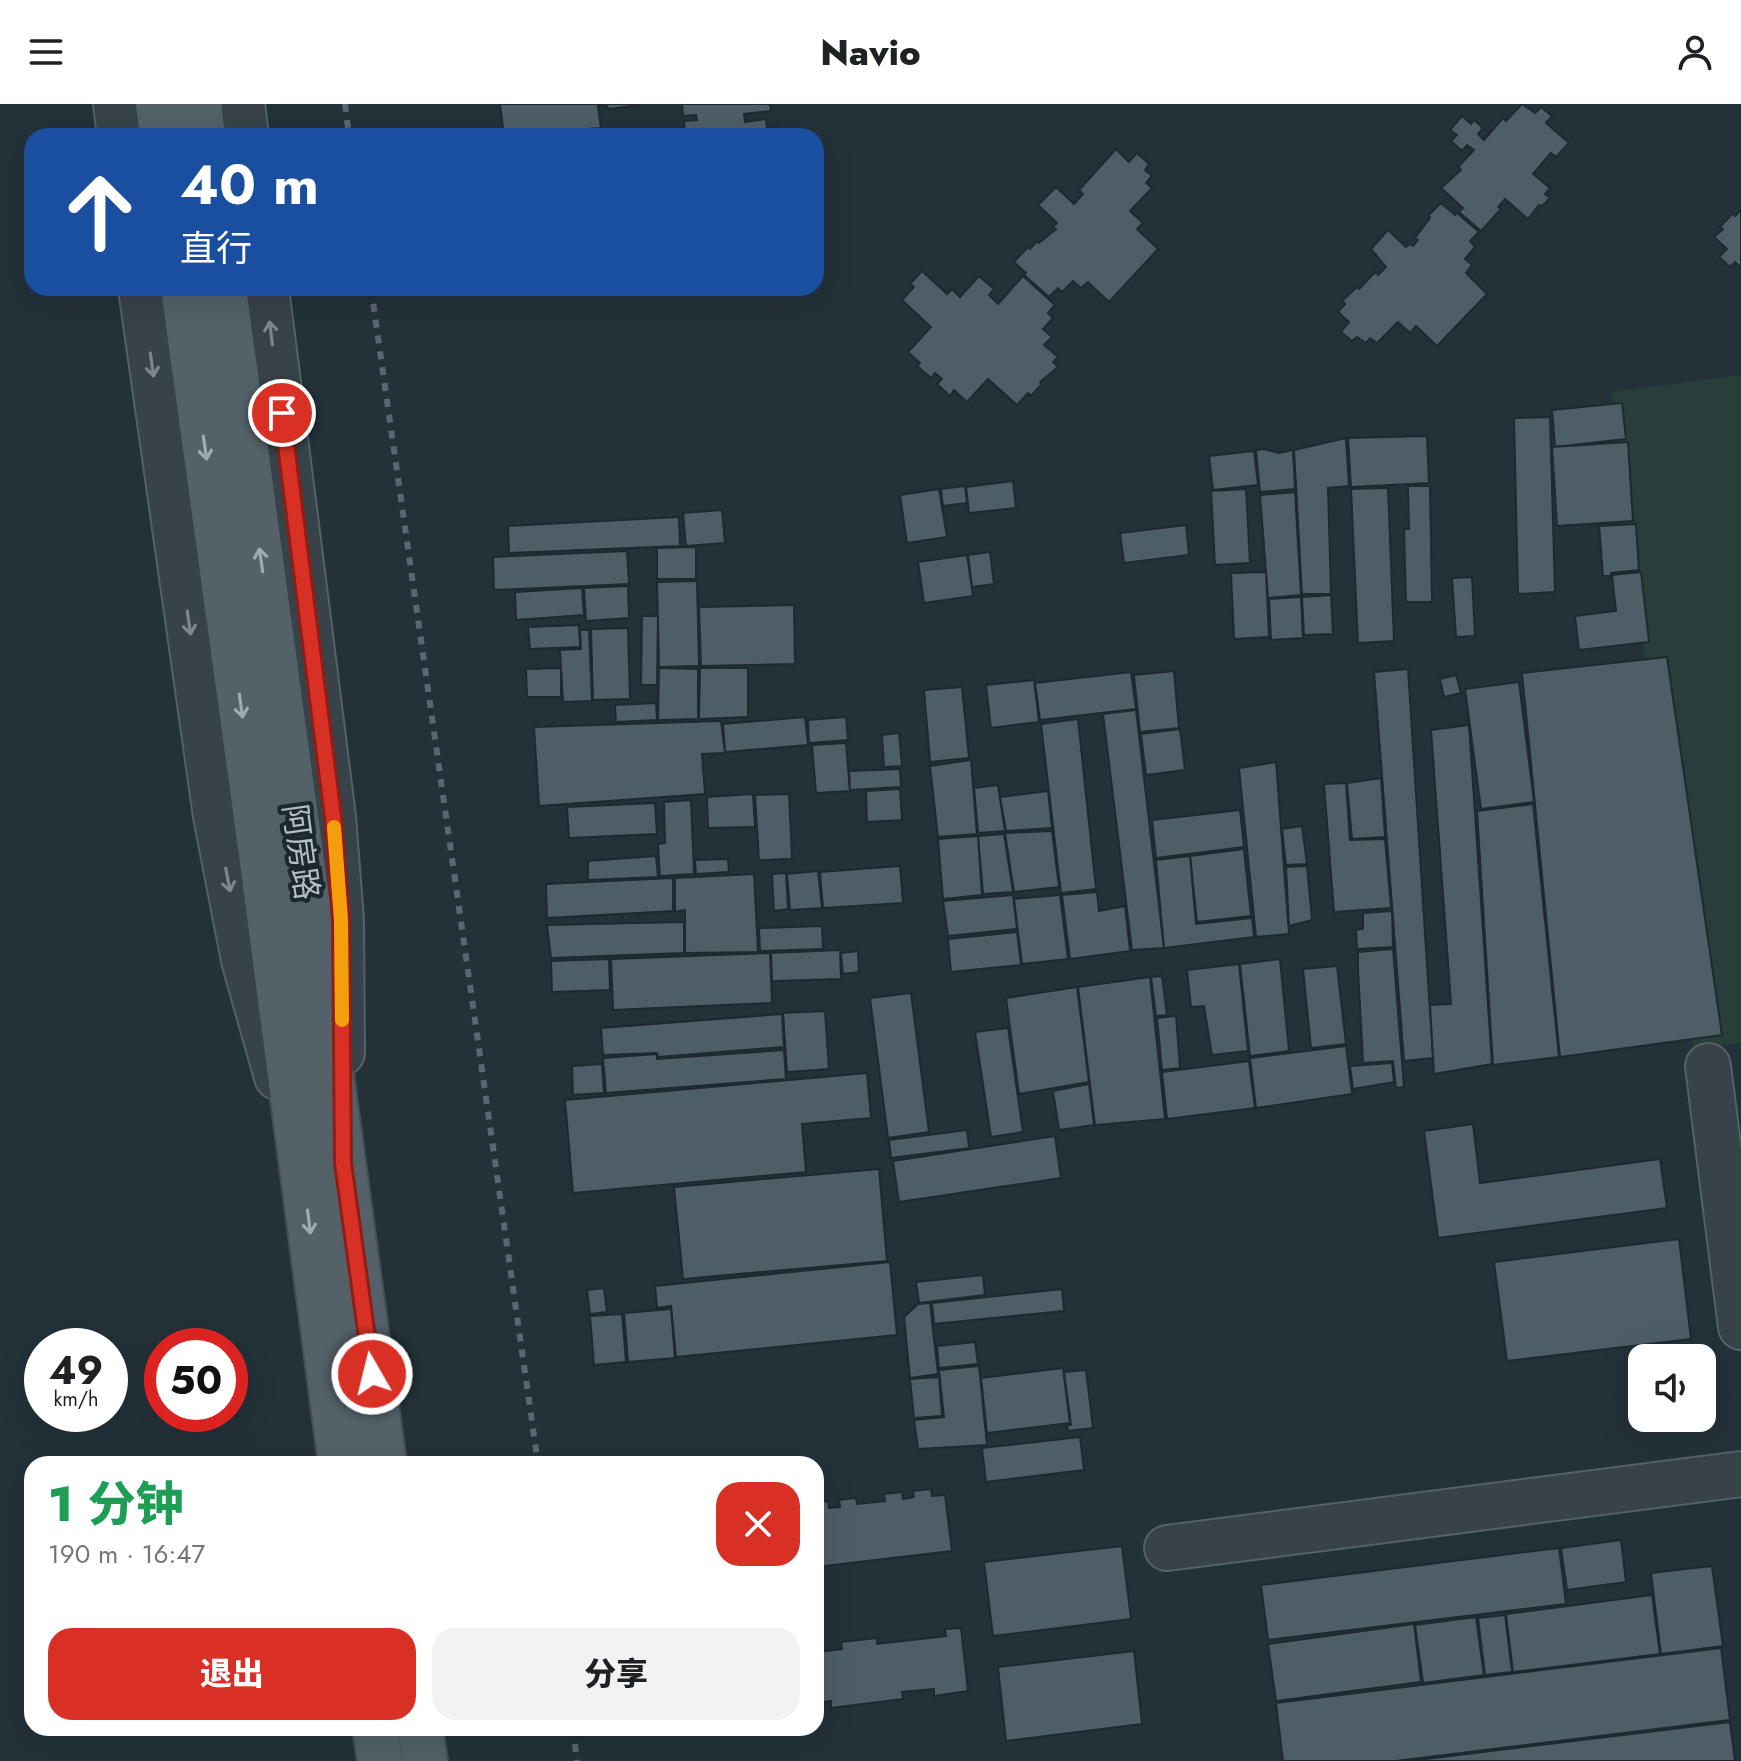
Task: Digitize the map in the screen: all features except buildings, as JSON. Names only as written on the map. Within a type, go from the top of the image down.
[{"type":"main road","points":[[158,104],[161,128]]},
{"type":"main road","points":[[199,104],[202,128]]},
{"type":"main road","name":"阿房路","points":[[184,296],[279,835]]},
{"type":"main road","name":"阿房路","points":[[225,296],[279,835],[323,1167],[382,1456]]},
{"type":"main road","name":"阿房路","points":[[323,1167],[341,1456]]},
{"type":"main road","points":[[376,1736],[380,1761]]},
{"type":"main road","points":[[421,1736],[425,1761]]},
{"type":"street","points":[[116,104],[119,128]]},
{"type":"street","points":[[242,104],[245,128]]},
{"type":"street","points":[[142,296],[216,816],[244,960],[323,1167]]},
{"type":"street","points":[[267,296],[333,817],[341,920],[323,1167]]},
{"type":"street","points":[[1708,1066],[1741,1327]]},
{"type":"street","points":[[1167,1548],[1741,1474]]},
{"type":"green space","points":[[1741,375],[1741,1043],[1693,1049],[1612,392]]},
{"type":"railway","points":[[345,104],[348,128]]},
{"type":"railway","points":[[372,296],[537,1456]]},
{"type":"railway","points":[[574,1736],[577,1761]]},
{"type":"slow traffic","points":[[334,827],[341,920],[342,1020]]},
{"type":"route","points":[[282,413],[333,817],[341,920],[343,1163],[372,1374]]}]
